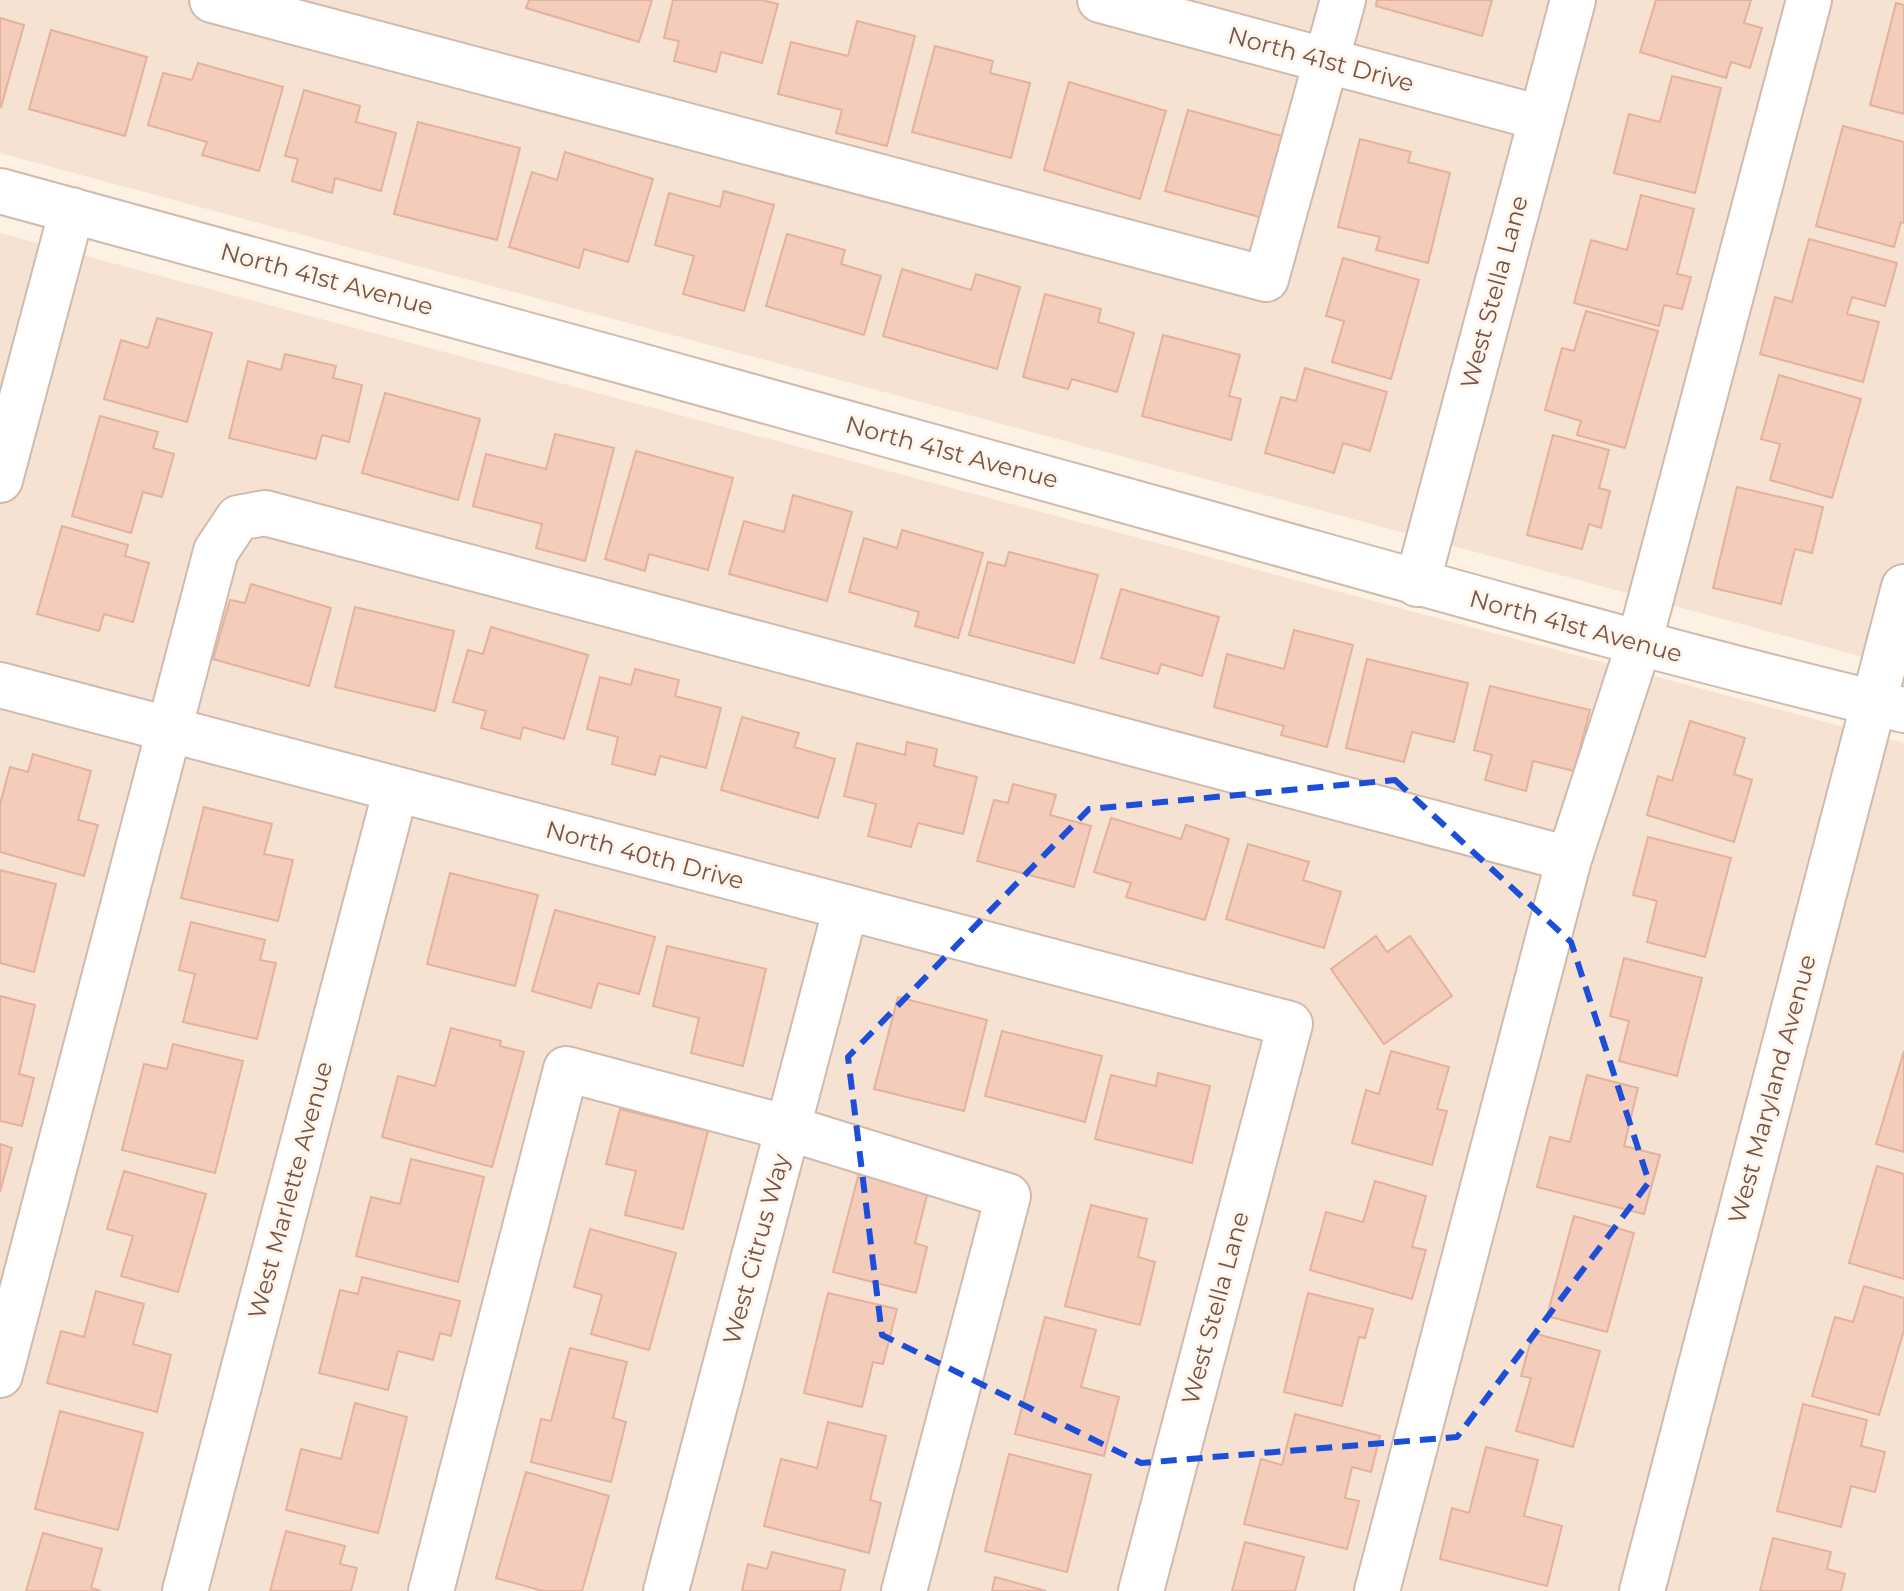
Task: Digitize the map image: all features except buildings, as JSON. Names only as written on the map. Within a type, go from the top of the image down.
[{"type":"street","points":[[212,0],[1266,279],[1343,0]]},
{"type":"street","name":"North 41st Drive","points":[[1100,0],[1541,118]]},
{"type":"street","name":"West Stella Lane","points":[[1417,584],[1573,0]]},
{"type":"street","points":[[1377,1591],[1569,859],[1639,644],[1809,0]]},
{"type":"street","name":"North 41st Avenue","points":[[0,191],[1153,508],[1417,584],[1639,644],[1888,706]]},
{"type":"street","points":[[0,480],[72,210]]},
{"type":"street","points":[[0,1375],[216,551],[238,518],[265,513],[1569,859]]},
{"type":"street","name":"West Maryland Avenue","points":[[1642,1591],[1888,706],[1904,587]]},
{"type":"street","name":"North 40th Drive","points":[[0,685],[1290,1024]]},
{"type":"street","name":"West Marlette Avenue","points":[[185,1591],[396,789]]},
{"type":"street","name":"West Citrus Way","points":[[666,1591],[846,907]]},
{"type":"street","name":"West Stella Lane","points":[[1141,1591],[1290,1024]]},
{"type":"street","points":[[431,1591],[566,1069],[788,1128],[1008,1196],[904,1591]]},
{"type":"highlighted area","points":[[1395,780],[1571,942],[1649,1182],[1457,1437],[1141,1463],[882,1335],[848,1057],[1089,809]]},
{"type":"shaded area","points":[[0,0],[1904,0],[1904,668],[0,153]]},
{"type":"shaded area","points":[[0,233],[1904,743],[1904,1591],[0,1591]]}]
